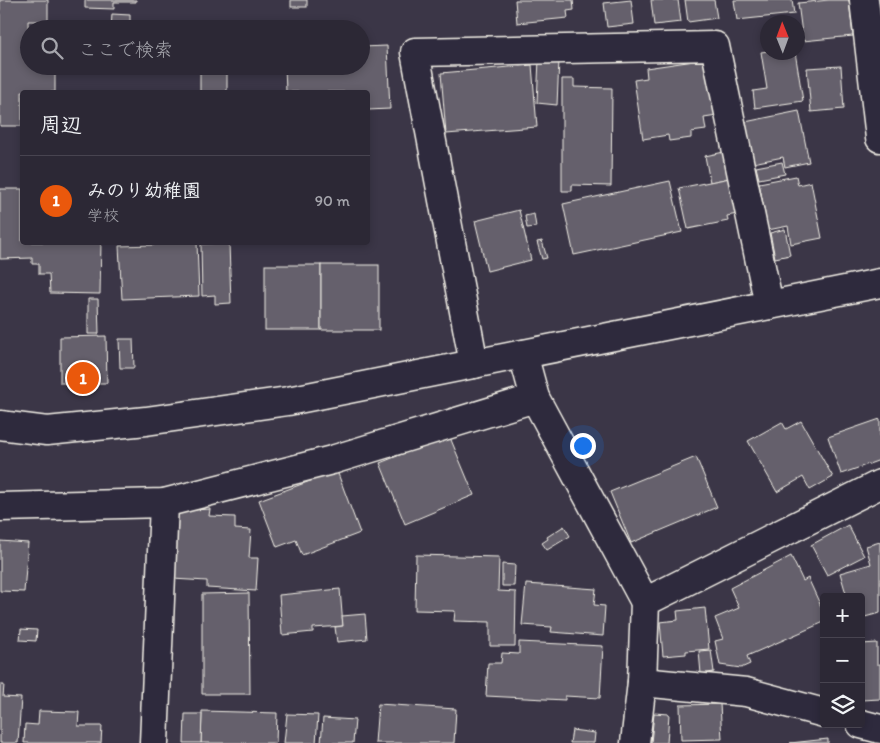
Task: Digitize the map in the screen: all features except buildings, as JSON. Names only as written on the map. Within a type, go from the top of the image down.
[{"type":"street","points":[[864,0],[880,138]]},
{"type":"street","points":[[474,364],[415,52],[715,46],[769,305]]},
{"type":"street","points":[[0,425],[46,431],[146,421],[288,401],[880,282]]},
{"type":"street","points":[[523,354],[535,398],[645,602],[642,682],[635,743]]},
{"type":"street","points":[[0,507],[164,503],[332,460],[535,398]]},
{"type":"street","points":[[645,602],[880,484]]},
{"type":"street","points":[[154,743],[164,503]]},
{"type":"street","points":[[642,682],[746,692],[820,712]]},
{"type":"street","points":[[865,725],[880,729]]},
{"type":"place","name":"みのり幼稚園","points":[[83,378]]}]
